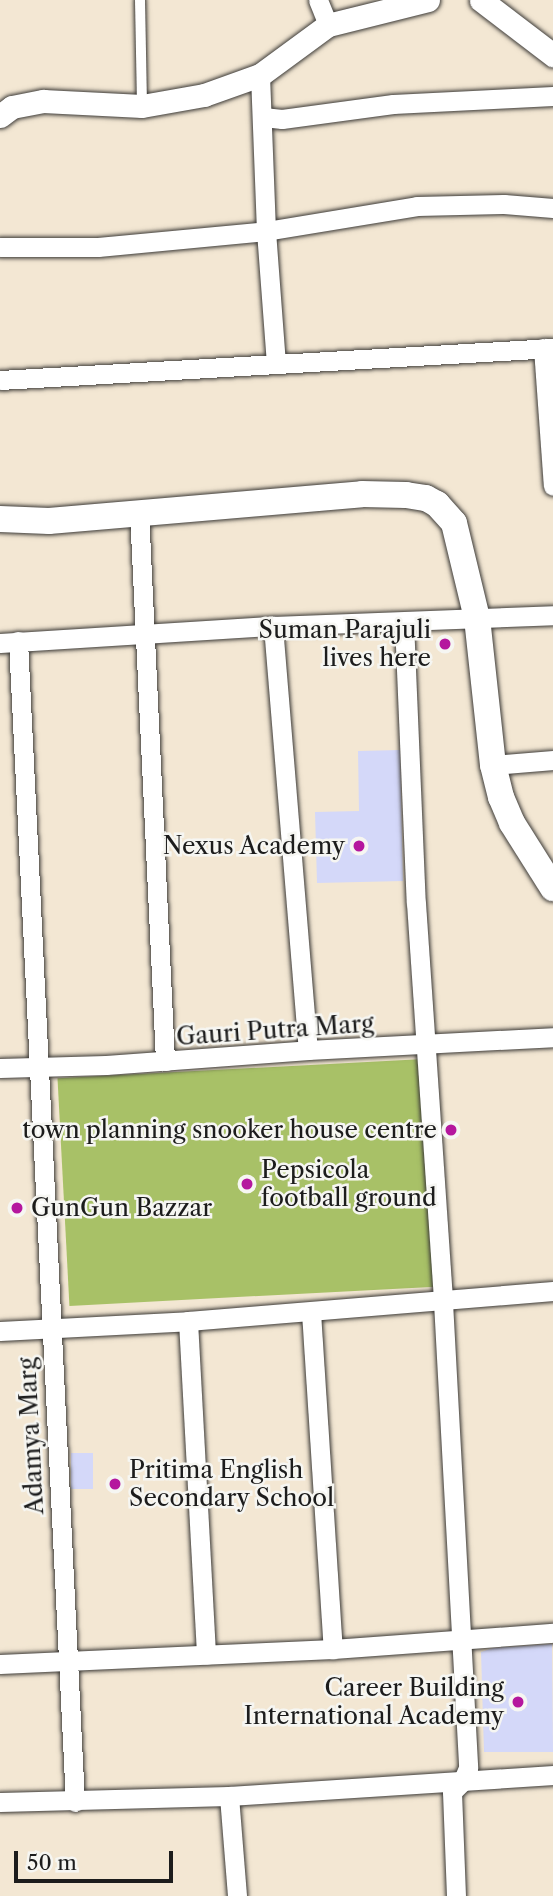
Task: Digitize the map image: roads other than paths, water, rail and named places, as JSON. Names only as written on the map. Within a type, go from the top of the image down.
[{"type":"main road","points":[[0,519],[49,521],[139,511],[362,494],[426,498],[447,512],[454,523],[477,618],[493,765],[501,797],[512,823],[553,888]]},
{"type":"street","points":[[318,0],[328,25]]},
{"type":"street","points":[[0,116],[12,107],[43,101],[142,106],[204,95],[260,75],[328,25],[428,0]]},
{"type":"street","points":[[484,0],[553,55]]},
{"type":"street","points":[[260,75],[266,231],[276,364]]},
{"type":"street","points":[[263,117],[282,119],[393,104],[553,96]]},
{"type":"street","points":[[0,247],[98,247],[266,231],[417,206],[504,204],[553,208]]},
{"type":"street","points":[[0,380],[548,348],[553,486]]},
{"type":"street","points":[[139,511],[165,1061]]},
{"type":"street","points":[[9,642],[273,626],[553,615]]},
{"type":"street","points":[[404,621],[416,903],[443,1302],[468,1768],[462,1782],[452,1792],[456,1896]]},
{"type":"street","points":[[273,626],[308,1050]]},
{"type":"street","name":"Adamya Marg","points":[[9,642],[36,1068],[75,1802]]},
{"type":"street","points":[[493,765],[553,760]]},
{"type":"street","name":"Gauri Putra Marg","points":[[0,1068],[165,1061],[308,1050],[427,1046],[553,1037]]},
{"type":"street","points":[[0,1331],[188,1321],[553,1291]]},
{"type":"street","points":[[311,1312],[333,1649]]},
{"type":"street","points":[[188,1321],[206,1655]]},
{"type":"street","points":[[0,1664],[333,1649],[553,1633]]},
{"type":"street","points":[[0,1802],[229,1796],[553,1775]]},
{"type":"street","points":[[229,1796],[237,1896]]},
{"type":"lane","points":[[139,0],[142,106]]},
{"type":"place","name":"Suman Parajuli lives here","points":[[445,644]]},
{"type":"place","name":"Nexus Academy","points":[[359,846]]},
{"type":"place","name":"town planning snooker house centre","points":[[451,1130]]},
{"type":"place","name":"Pepsicola football ground","points":[[247,1184]]},
{"type":"place","name":"GunGun Bazzar","points":[[17,1208]]},
{"type":"place","name":"Pritima English Secondary School","points":[[115,1484]]},
{"type":"place","name":"Career Building International Academy","points":[[518,1702]]}]
